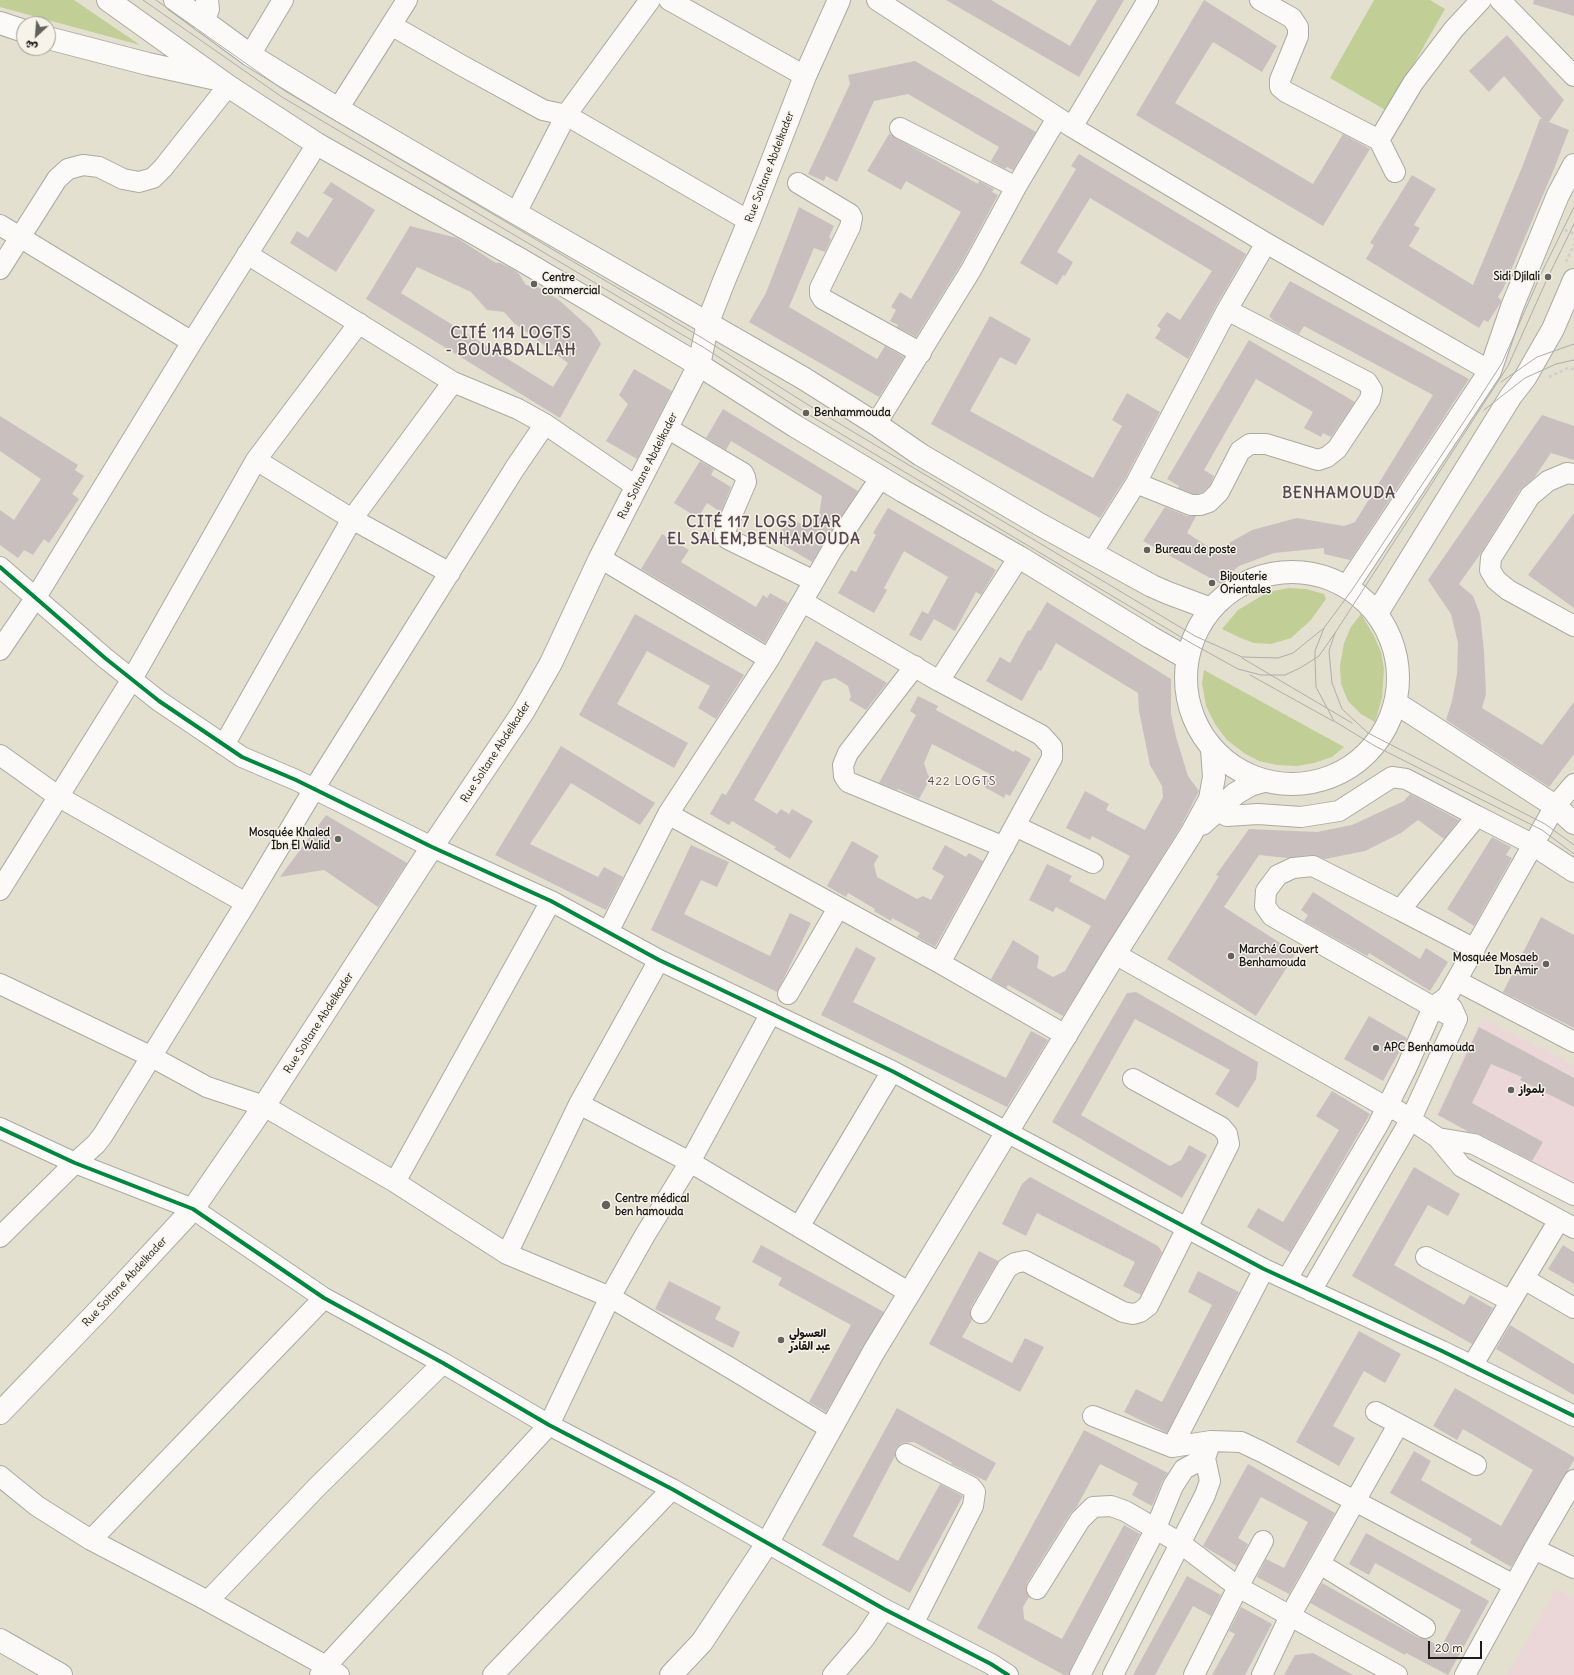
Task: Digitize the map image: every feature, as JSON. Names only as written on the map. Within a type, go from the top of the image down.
[{"type":"main road","points":[[108,0],[224,83],[317,144],[523,261],[699,365],[795,426],[903,491],[1019,557],[1187,658]]},
{"type":"main road","points":[[175,0],[250,56],[516,213],[803,378],[921,454],[1039,524],[1168,593],[1211,609]]},
{"type":"main road","points":[[203,21],[208,9],[207,0]]},
{"type":"main road","name":"Rue Soltane Abdelkader","points":[[0,1413],[103,1306],[193,1209],[264,1106],[432,847],[523,712],[551,663],[600,558],[699,365],[708,322],[805,76],[840,0]]},
{"type":"main road","points":[[0,23],[16,28]]},
{"type":"main road","points":[[56,40],[224,83]]},
{"type":"main road","points":[[1347,587],[1490,371],[1512,306],[1558,194],[1574,165]]},
{"type":"main road","points":[[1377,614],[1507,403],[1534,363],[1553,329],[1574,280]]},
{"type":"main road","points":[[1289,572],[1319,575],[1347,587],[1359,596],[1377,614],[1392,641],[1399,672],[1396,703],[1390,722],[1375,746],[1358,763],[1336,775],[1313,783],[1288,785],[1264,781],[1236,768],[1212,749],[1195,721],[1186,690],[1187,658],[1194,636],[1211,609],[1233,589],[1260,576],[1289,572]]},
{"type":"main road","points":[[1396,703],[1555,806],[1574,824]]},
{"type":"main road","points":[[671,1675],[702,1642],[768,1542],[873,1353],[1115,954],[1191,834],[1210,800],[1214,777],[1212,749]]},
{"type":"main road","points":[[1191,834],[1235,794],[1250,785],[1264,781]]},
{"type":"main road","points":[[1534,845],[1574,871]]},
{"type":"main road","points":[[0,1640],[61,1675]]},
{"type":"street","points":[[250,56],[283,0]]},
{"type":"street","points":[[338,109],[407,0]]},
{"type":"street","points":[[516,213],[566,114],[650,0]]},
{"type":"street","points":[[668,0],[805,76]]},
{"type":"street","points":[[876,0],[1065,122],[1266,243],[1490,371]]},
{"type":"street","points":[[876,424],[971,270],[1016,188],[1065,122],[1148,0]]},
{"type":"street","points":[[1260,0],[1292,18],[1298,27],[1298,36],[1280,80],[1280,87],[1286,92],[1379,140],[1395,172]]},
{"type":"street","points":[[1379,140],[1413,83],[1454,29],[1481,0]]},
{"type":"street","points":[[1500,0],[1574,76]]},
{"type":"street","points":[[391,24],[461,65],[544,110],[566,114],[749,220]]},
{"type":"street","points":[[0,269],[57,179],[68,169],[83,165],[99,167],[123,179],[139,182],[153,178],[164,168],[224,83]]},
{"type":"street","points":[[900,128],[1016,188]]},
{"type":"street","points":[[0,650],[36,597],[192,342],[317,144]]},
{"type":"street","points":[[798,183],[850,214],[852,218],[850,227],[820,288],[820,294],[823,299],[921,353]]},
{"type":"street","points":[[0,226],[192,342]]},
{"type":"street","points":[[1092,553],[1136,483],[1227,310],[1266,243]]},
{"type":"street","points":[[247,254],[453,382],[518,409],[545,424],[637,487]]},
{"type":"street","points":[[1136,483],[1191,505],[1200,505],[1209,502],[1219,492],[1240,451],[1250,444],[1266,444],[1318,460],[1327,458],[1337,449],[1370,399],[1372,390],[1367,382],[1227,310]]},
{"type":"street","points":[[0,890],[60,797],[132,679],[256,460],[359,323]]},
{"type":"street","points":[[224,745],[352,519],[453,382]]},
{"type":"street","points":[[0,1237],[96,1144],[103,1135],[246,903],[314,789],[515,468],[545,424]]},
{"type":"street","points":[[667,428],[743,473],[746,482],[725,536],[728,539],[814,581]]},
{"type":"street","points":[[256,460],[352,519],[450,573]]},
{"type":"street","points":[[1574,474],[1567,473],[1548,481],[1530,496],[1491,558],[1490,570],[1496,580],[1508,590],[1574,626]]},
{"type":"street","points":[[608,932],[668,814],[769,660],[836,544],[881,477]]},
{"type":"street","points":[[940,681],[1019,557]]},
{"type":"street","points":[[600,558],[769,660]]},
{"type":"street","points":[[0,567],[105,658],[159,700],[242,757],[314,789],[432,847],[551,901],[659,960],[892,1071],[1006,1133],[1188,1227],[1264,1269],[1472,1366],[1574,1416]]},
{"type":"street","points":[[803,602],[940,681],[1041,735],[1052,747],[1052,758],[940,963]]},
{"type":"street","points":[[915,666],[848,754],[843,765],[844,776],[848,782],[1004,847]]},
{"type":"street","points":[[0,755],[60,797],[246,903]]},
{"type":"street","points":[[1217,811],[1227,816],[1258,814],[1301,817],[1338,811],[1392,777],[1406,779],[1534,845]]},
{"type":"street","points":[[1287,1279],[1365,1149],[1446,995],[1475,949],[1555,806],[1574,784]]},
{"type":"street","points":[[668,814],[940,963],[1066,1036]]},
{"type":"street","points":[[1400,910],[1477,816]]},
{"type":"street","points":[[1015,826],[1093,863]]},
{"type":"street","points":[[1475,949],[1313,866],[1293,868],[1278,875],[1266,891],[1265,906],[1272,916],[1446,995],[1574,1042]]},
{"type":"street","points":[[395,1182],[551,901]]},
{"type":"street","points":[[788,994],[838,908]]},
{"type":"street","points":[[1115,954],[1386,1107],[1398,1111],[1438,1138],[1462,1166],[1567,1224],[1524,1280],[1472,1366]]},
{"type":"street","points":[[507,1254],[579,1104],[659,960]]},
{"type":"street","points":[[0,984],[152,1057],[207,1087],[264,1106],[395,1182],[507,1254],[610,1297],[831,1429]]},
{"type":"street","points":[[1311,1291],[1411,1119],[1457,1019],[1446,995]]},
{"type":"street","points":[[0,1476],[36,1506],[91,1540],[208,1601],[328,1672],[550,1425],[610,1297],[645,1235],[690,1162],[771,1013]]},
{"type":"street","points":[[799,1227],[892,1071]]},
{"type":"street","points":[[981,1313],[1007,1268],[1015,1263],[1025,1261],[1123,1312],[1133,1314],[1140,1312],[1148,1306],[1229,1144],[1227,1134],[1221,1127],[1133,1079]]},
{"type":"street","points":[[579,1104],[690,1162],[910,1293]]},
{"type":"street","points":[[0,1128],[75,1163],[193,1209],[324,1298],[443,1363],[550,1425],[672,1489],[884,1609],[991,1664],[1008,1675]]},
{"type":"street","points":[[1438,1138],[1474,1144],[1574,1195]]},
{"type":"street","points":[[1426,1257],[1511,1301]]},
{"type":"street","points":[[1172,1447],[1264,1269]]},
{"type":"street","points":[[1524,1280],[1574,1308]]},
{"type":"street","points":[[91,1540],[324,1298]]},
{"type":"street","points":[[208,1601],[316,1487],[443,1363]]},
{"type":"street","points":[[1376,1412],[1476,1465]]},
{"type":"street","points":[[1093,1416],[1172,1447],[1208,1450],[1240,1442],[1356,1501],[1514,1585]]},
{"type":"street","points":[[1262,1675],[1290,1616],[1398,1425]]},
{"type":"street","points":[[1080,1675],[1154,1530],[1173,1486],[1184,1470],[1208,1450]]},
{"type":"street","points":[[1113,1675],[1205,1495],[1210,1481],[1208,1450]]},
{"type":"street","points":[[906,1454],[971,1487],[975,1492],[973,1506],[913,1624]]},
{"type":"street","points":[[1465,1675],[1534,1549],[1574,1480]]},
{"type":"street","points":[[493,1675],[672,1489]]},
{"type":"street","points":[[1038,1589],[1080,1520],[1093,1507],[1111,1506],[1125,1511],[1154,1530],[1180,1543],[1238,1587],[1397,1675]]},
{"type":"street","points":[[1194,1675],[1263,1541]]},
{"type":"street","points":[[1534,1549],[1574,1568]]},
{"type":"street","points":[[1320,1564],[1425,1628]]},
{"type":"street","points":[[833,1675],[864,1639],[884,1609]]},
{"type":"shaded area","name":"بلمواز","points":[[1484,1019],[1574,1065],[1574,1189],[1436,1115],[1477,1027]]},
{"type":"shaded area","points":[[1556,1589],[1574,1598],[1574,1675],[1507,1675]]},
{"type":"green space","points":[[0,0],[74,0],[140,45],[56,22],[56,16],[33,16],[0,7]]},
{"type":"green space","points":[[1374,0],[1430,0],[1445,9],[1387,111],[1330,78]]},
{"type":"green space","points":[[1289,588],[1306,589],[1324,594],[1326,599],[1310,621],[1291,638],[1271,644],[1254,643],[1222,629],[1238,610],[1268,592]]},
{"type":"green space","points":[[1361,614],[1374,636],[1381,652],[1384,669],[1382,698],[1375,722],[1361,714],[1348,701],[1341,684],[1340,666],[1344,643],[1351,627]]},
{"type":"green space","points":[[1204,670],[1344,747],[1332,757],[1314,763],[1297,766],[1277,765],[1259,761],[1244,753],[1227,740],[1215,724],[1206,706],[1202,683]]},
{"type":"building","points":[[946,0],[991,0],[1070,46],[1097,0],[1124,0],[1079,77]]},
{"type":"building","points":[[1204,0],[1277,46],[1262,72],[1213,42],[1175,103],[1313,184],[1343,134],[1370,149],[1323,226],[1136,115]]},
{"type":"building","points":[[1534,0],[1574,0],[1574,16],[1533,4]]},
{"type":"building","points":[[1507,35],[1564,100],[1549,122],[1569,130],[1503,289],[1498,297],[1501,302],[1488,322],[1484,320],[1479,328],[1366,259],[1374,245],[1370,243],[1412,175],[1436,189],[1414,225],[1420,228],[1409,246],[1473,285],[1523,165],[1540,119],[1542,119],[1504,76],[1489,92],[1469,71]]},
{"type":"building","points":[[915,61],[1036,132],[1013,170],[1007,167],[1005,169],[991,161],[999,147],[908,94],[874,101],[837,182],[826,176],[824,181],[808,174],[850,84],[848,75]]},
{"type":"building","points":[[889,134],[978,184],[979,181],[994,189],[992,192],[998,195],[961,264],[916,337],[897,327],[898,325],[890,321],[896,310],[891,307],[900,292],[911,299],[961,212],[906,181],[901,190],[867,171]]},
{"type":"building","points":[[1079,154],[1246,254],[1217,304],[1188,359],[1155,338],[1161,329],[1157,326],[1167,312],[1180,320],[1212,271],[1090,198],[1057,252],[1073,262],[1065,276],[1063,275],[1057,285],[1020,263],[1076,169],[1071,166]]},
{"type":"building","points":[[331,182],[375,210],[336,272],[290,243],[297,231],[308,238],[333,199],[323,193]]},
{"type":"building","points":[[799,207],[834,226],[829,237],[831,239],[825,252],[814,248],[789,307],[877,359],[885,346],[904,357],[879,397],[749,322],[766,293]]},
{"type":"building","points":[[410,226],[457,238],[496,263],[500,263],[514,270],[519,274],[526,285],[538,287],[559,300],[591,329],[601,344],[560,418],[366,299]],"holes":[[[417,267],[471,292],[487,310],[504,312],[514,323],[568,363],[553,387],[401,293]]]},
{"type":"building","points":[[1290,281],[1469,379],[1350,560],[1324,554],[1324,548],[1274,553],[1239,566],[1227,576],[1230,589],[1143,541],[1165,507],[1187,516],[1196,516],[1187,533],[1215,551],[1252,530],[1297,518],[1344,526],[1355,522],[1433,395],[1304,326],[1299,334],[1274,321],[1269,316]]},
{"type":"building","points":[[990,316],[1031,339],[1016,365],[1000,357],[970,411],[1093,478],[1122,426],[1112,420],[1127,393],[1160,412],[1126,477],[1100,518],[931,424]]},
{"type":"building","points":[[1249,340],[1355,402],[1331,437],[1323,433],[1321,437],[1304,428],[1313,412],[1256,379],[1204,470],[1214,476],[1210,485],[1203,492],[1198,494],[1193,494],[1178,488],[1179,486],[1167,479]]},
{"type":"building","points":[[634,369],[672,391],[637,459],[606,441],[628,404],[619,395]]},
{"type":"building","points":[[723,409],[858,491],[812,562],[775,540],[789,517],[804,526],[819,515],[822,496],[731,441],[726,450],[706,438]]},
{"type":"building","points":[[1542,415],[1574,426],[1574,460],[1551,453],[1534,478],[1520,490],[1481,553],[1459,584],[1473,596],[1480,614],[1484,651],[1486,694],[1482,708],[1542,745],[1574,702],[1574,754],[1549,787],[1446,720],[1452,701],[1457,674],[1458,643],[1451,614],[1428,580]]},
{"type":"building","points":[[0,416],[78,465],[75,470],[84,476],[72,494],[79,499],[49,543],[44,539],[33,555],[24,550],[18,558],[0,545],[0,510],[14,520],[41,479],[0,451]]},
{"type":"building","points":[[700,461],[714,469],[711,475],[731,487],[721,512],[707,503],[698,518],[674,503]]},
{"type":"building","points":[[888,508],[996,570],[981,595],[976,592],[955,631],[934,619],[921,641],[909,635],[922,611],[928,614],[948,577],[904,551],[884,588],[887,590],[874,613],[838,593],[851,570],[856,572],[876,535],[873,533]]},
{"type":"building","points":[[1574,513],[1574,608],[1528,575]]},
{"type":"building","points":[[662,534],[689,550],[681,562],[756,607],[763,595],[767,598],[770,593],[788,603],[765,643],[641,569]]},
{"type":"building","points":[[1047,602],[1171,679],[1171,714],[1176,737],[1188,776],[1199,791],[1180,828],[1063,1016],[1008,985],[1006,988],[991,979],[1013,940],[1039,956],[1037,968],[1053,977],[1065,971],[1091,926],[1056,907],[1053,912],[1029,900],[1047,864],[1072,876],[1069,881],[1105,900],[1130,856],[1092,836],[1090,840],[1066,828],[1085,791],[1109,804],[1106,810],[1145,830],[1163,797],[1162,786],[1150,765],[1139,711],[1138,693],[1056,643],[1041,671],[1039,670],[1022,701],[986,681],[1000,657],[1010,663],[1028,630],[1030,631]]},
{"type":"building","points":[[635,614],[744,675],[716,719],[698,708],[710,686],[647,651],[617,704],[688,743],[674,768],[579,715]]},
{"type":"building","points":[[816,641],[887,683],[866,710],[849,700],[851,697],[848,686],[835,678],[823,681],[754,800],[777,814],[781,809],[789,814],[792,809],[813,821],[790,859],[774,849],[776,847],[732,821],[729,825],[710,814],[722,793],[726,795]]},
{"type":"building","points":[[918,696],[938,706],[936,710],[1014,752],[1015,750],[1031,759],[1010,796],[1006,794],[1004,798],[983,786],[990,774],[932,744],[924,763],[928,775],[931,777],[919,799],[898,789],[897,790],[879,783],[916,715],[910,711]]},
{"type":"building","points":[[561,746],[655,803],[640,825],[571,783],[530,844],[598,877],[604,867],[623,877],[606,910],[495,855]]},
{"type":"building","points":[[1410,794],[1459,820],[1444,839],[1418,820],[1401,833],[1365,851],[1325,859],[1312,855],[1287,858],[1259,855],[1224,907],[1296,953],[1256,1016],[1167,959],[1219,876],[1216,875],[1249,829],[1317,832],[1352,825],[1404,801]]},
{"type":"building","name":"Mosquée Khaled Ibn El Walid","points":[[326,815],[407,863],[378,907],[324,870],[280,877]]},
{"type":"building","points":[[1492,837],[1511,847],[1506,855],[1512,858],[1474,926],[1447,909]]},
{"type":"building","points":[[852,841],[879,856],[874,864],[877,877],[917,899],[923,896],[931,900],[944,876],[932,869],[945,845],[966,857],[969,853],[983,861],[935,947],[917,937],[920,933],[892,918],[891,921],[874,911],[875,909],[848,893],[846,897],[827,886]]},
{"type":"building","points":[[691,845],[729,862],[717,887],[701,880],[684,914],[770,956],[790,913],[811,923],[777,992],[651,930]]},
{"type":"building","points":[[1313,892],[1420,959],[1426,948],[1448,962],[1430,991],[1369,953],[1367,956],[1304,921],[1308,915],[1301,910]]},
{"type":"building","name":"Mosquée Mosaeb Ibn Amir","points":[[1541,917],[1574,935],[1574,1028],[1503,992]]},
{"type":"building","points":[[856,947],[876,958],[853,1002],[1006,1078],[1031,1031],[1048,1040],[1007,1107],[821,1015]]},
{"type":"building","points":[[1136,992],[1258,1062],[1256,1079],[1238,1108],[1215,1094],[1230,1070],[1135,1019],[1081,1115],[1170,1166],[1181,1160],[1189,1145],[1207,1155],[1182,1198],[1052,1122],[1127,993]]},
{"type":"building","name":"APC Benhamouda","points":[[1369,1016],[1407,1038],[1383,1081],[1344,1059]]},
{"type":"building","points":[[1479,1027],[1574,1078],[1574,1107],[1520,1080],[1522,1077],[1491,1064],[1472,1103],[1543,1142],[1532,1161],[1479,1134],[1469,1132],[1438,1115]]},
{"type":"building","points":[[1332,1091],[1370,1114],[1290,1252],[1247,1227],[1258,1208],[1283,1222],[1339,1130],[1316,1116]]},
{"type":"building","points":[[1414,1167],[1460,1194],[1448,1216],[1428,1205],[1394,1265],[1464,1305],[1470,1295],[1493,1308],[1472,1344],[1352,1276]]},
{"type":"building","points":[[1030,1177],[1158,1246],[1162,1252],[1141,1295],[1123,1286],[1135,1262],[1037,1213],[1026,1236],[1002,1224],[1022,1184]]},
{"type":"building","points":[[761,1245],[884,1312],[826,1412],[809,1402],[851,1325],[778,1285],[782,1278],[752,1262]]},
{"type":"building","points":[[1563,1245],[1574,1252],[1574,1284],[1548,1269]]},
{"type":"building","points":[[979,1251],[998,1261],[971,1307],[970,1313],[972,1320],[962,1337],[1012,1363],[1025,1338],[1044,1347],[1020,1392],[929,1344]]},
{"type":"building","points":[[1198,1271],[1239,1292],[1167,1433],[1124,1412],[1136,1389],[1162,1402],[1212,1305],[1188,1292]]},
{"type":"building","points":[[669,1281],[721,1307],[715,1319],[740,1332],[733,1348],[655,1309]]},
{"type":"building","points":[[1510,1325],[1574,1364],[1574,1395],[1496,1349]]},
{"type":"building","points":[[1359,1331],[1401,1354],[1385,1383],[1364,1371],[1333,1426],[1355,1438],[1339,1466],[1296,1442]]},
{"type":"building","points":[[1455,1388],[1574,1457],[1574,1460],[1511,1567],[1470,1543],[1472,1539],[1390,1493],[1414,1451],[1431,1461],[1421,1480],[1501,1526],[1533,1470],[1463,1429],[1457,1440],[1433,1426]]},
{"type":"building","points":[[897,1408],[996,1463],[986,1481],[951,1464],[952,1463],[914,1442],[901,1443],[896,1448],[895,1456],[853,1536],[898,1561],[940,1484],[963,1496],[910,1593],[822,1545]]},
{"type":"building","points":[[1084,1430],[1168,1473],[1162,1482],[1152,1506],[1132,1495],[1138,1483],[1100,1464],[1076,1508],[1070,1514],[1027,1583],[1026,1589],[1029,1597],[1023,1607],[1024,1619],[1062,1639],[1124,1525],[1140,1534],[1070,1670],[1069,1675],[1064,1675],[977,1628]]},
{"type":"building","points":[[1248,1464],[1335,1513],[1289,1594],[1257,1577],[1266,1559],[1284,1568],[1308,1522],[1261,1497],[1238,1538],[1248,1544],[1237,1566],[1203,1546]]},
{"type":"building","points":[[1366,1533],[1489,1601],[1448,1675],[1406,1653],[1405,1655],[1310,1603],[1322,1583],[1419,1638],[1426,1639],[1441,1647],[1461,1610],[1375,1563],[1369,1575],[1349,1564]]},
{"type":"building","points":[[1187,1576],[1221,1595],[1211,1616],[1193,1606],[1155,1675],[1133,1675]]},
{"type":"building","points":[[1241,1607],[1272,1624],[1245,1675],[1212,1675],[1235,1634],[1229,1631]]},
{"type":"building","points":[[1313,1653],[1353,1675],[1284,1675],[1295,1655]]},
{"type":"tram line","points":[[143,0],[282,97],[703,347],[806,413],[1191,643],[1238,669],[1261,675],[1285,675],[1300,668],[1319,656],[1335,633]]},
{"type":"tram line","points":[[156,0],[285,91],[704,339],[810,406],[1195,636],[1242,657],[1278,658],[1293,653],[1324,628]]},
{"type":"tram line","points":[[1574,207],[1541,274],[1502,363],[1352,590],[1324,628],[1315,651],[1316,687],[1334,721],[1375,746],[1542,830],[1574,854]]},
{"type":"tram line","points":[[1574,224],[1548,277],[1508,366],[1335,633],[1329,651],[1332,683],[1342,709],[1368,733],[1545,824],[1574,845]]},
{"type":"tram line","points":[[1501,382],[1537,357],[1574,344]]},
{"type":"tram line","points":[[1484,410],[1525,378],[1556,364],[1574,360]]},
{"type":"tram line","points":[[1242,658],[1352,723]]},
{"type":"tram line","points":[[1250,675],[1333,721]]},
{"type":"cycle path","points":[[0,567],[105,658],[159,701],[242,757],[296,780],[432,847],[551,901],[659,960],[892,1071],[1264,1269],[1442,1351],[1574,1416]]},
{"type":"cycle path","points":[[0,1128],[75,1163],[193,1209],[324,1298],[443,1363],[549,1425],[672,1489],[884,1609],[991,1664],[1008,1675]]},
{"type":"place","name":"Sidi Djilali","points":[[1548,277]]},
{"type":"place","name":"Centre commercial","points":[[534,284]]},
{"type":"place","name":"Benhammouda","points":[[806,413]]},
{"type":"place","name":"Bureau de poste","points":[[1147,550]]},
{"type":"place","name":"Bijouterie Orientales","points":[[1212,583]]},
{"type":"place","name":"Mosquée Khaled Ibn El Walid","points":[[338,839]]},
{"type":"place","name":"Marché Couvert Benhamouda","points":[[1231,956]]},
{"type":"place","name":"Mosquée Mosaeb Ibn Amir","points":[[1546,964]]},
{"type":"place","name":"APC Benhamouda","points":[[1376,1048]]},
{"type":"place","name":"بلمواز","points":[[1511,1090]]},
{"type":"place","name":"Centre médical ben hamouda","points":[[606,1205]]},
{"type":"place","name":"العسولي عبد القادر","points":[[781,1340]]},
{"type":"district","name":"CITÉ 114 LOGTS - BOUABDALLAH","points":[[511,342]]},
{"type":"district","name":"BENHAMOUDA","points":[[1339,494]]},
{"type":"district","name":"CITÉ 117 LOGS DIAR EL SALEM,BENHAMOUDA","points":[[764,532]]},
{"type":"district","name":"422 LOGTS","points":[[962,782]]}]
